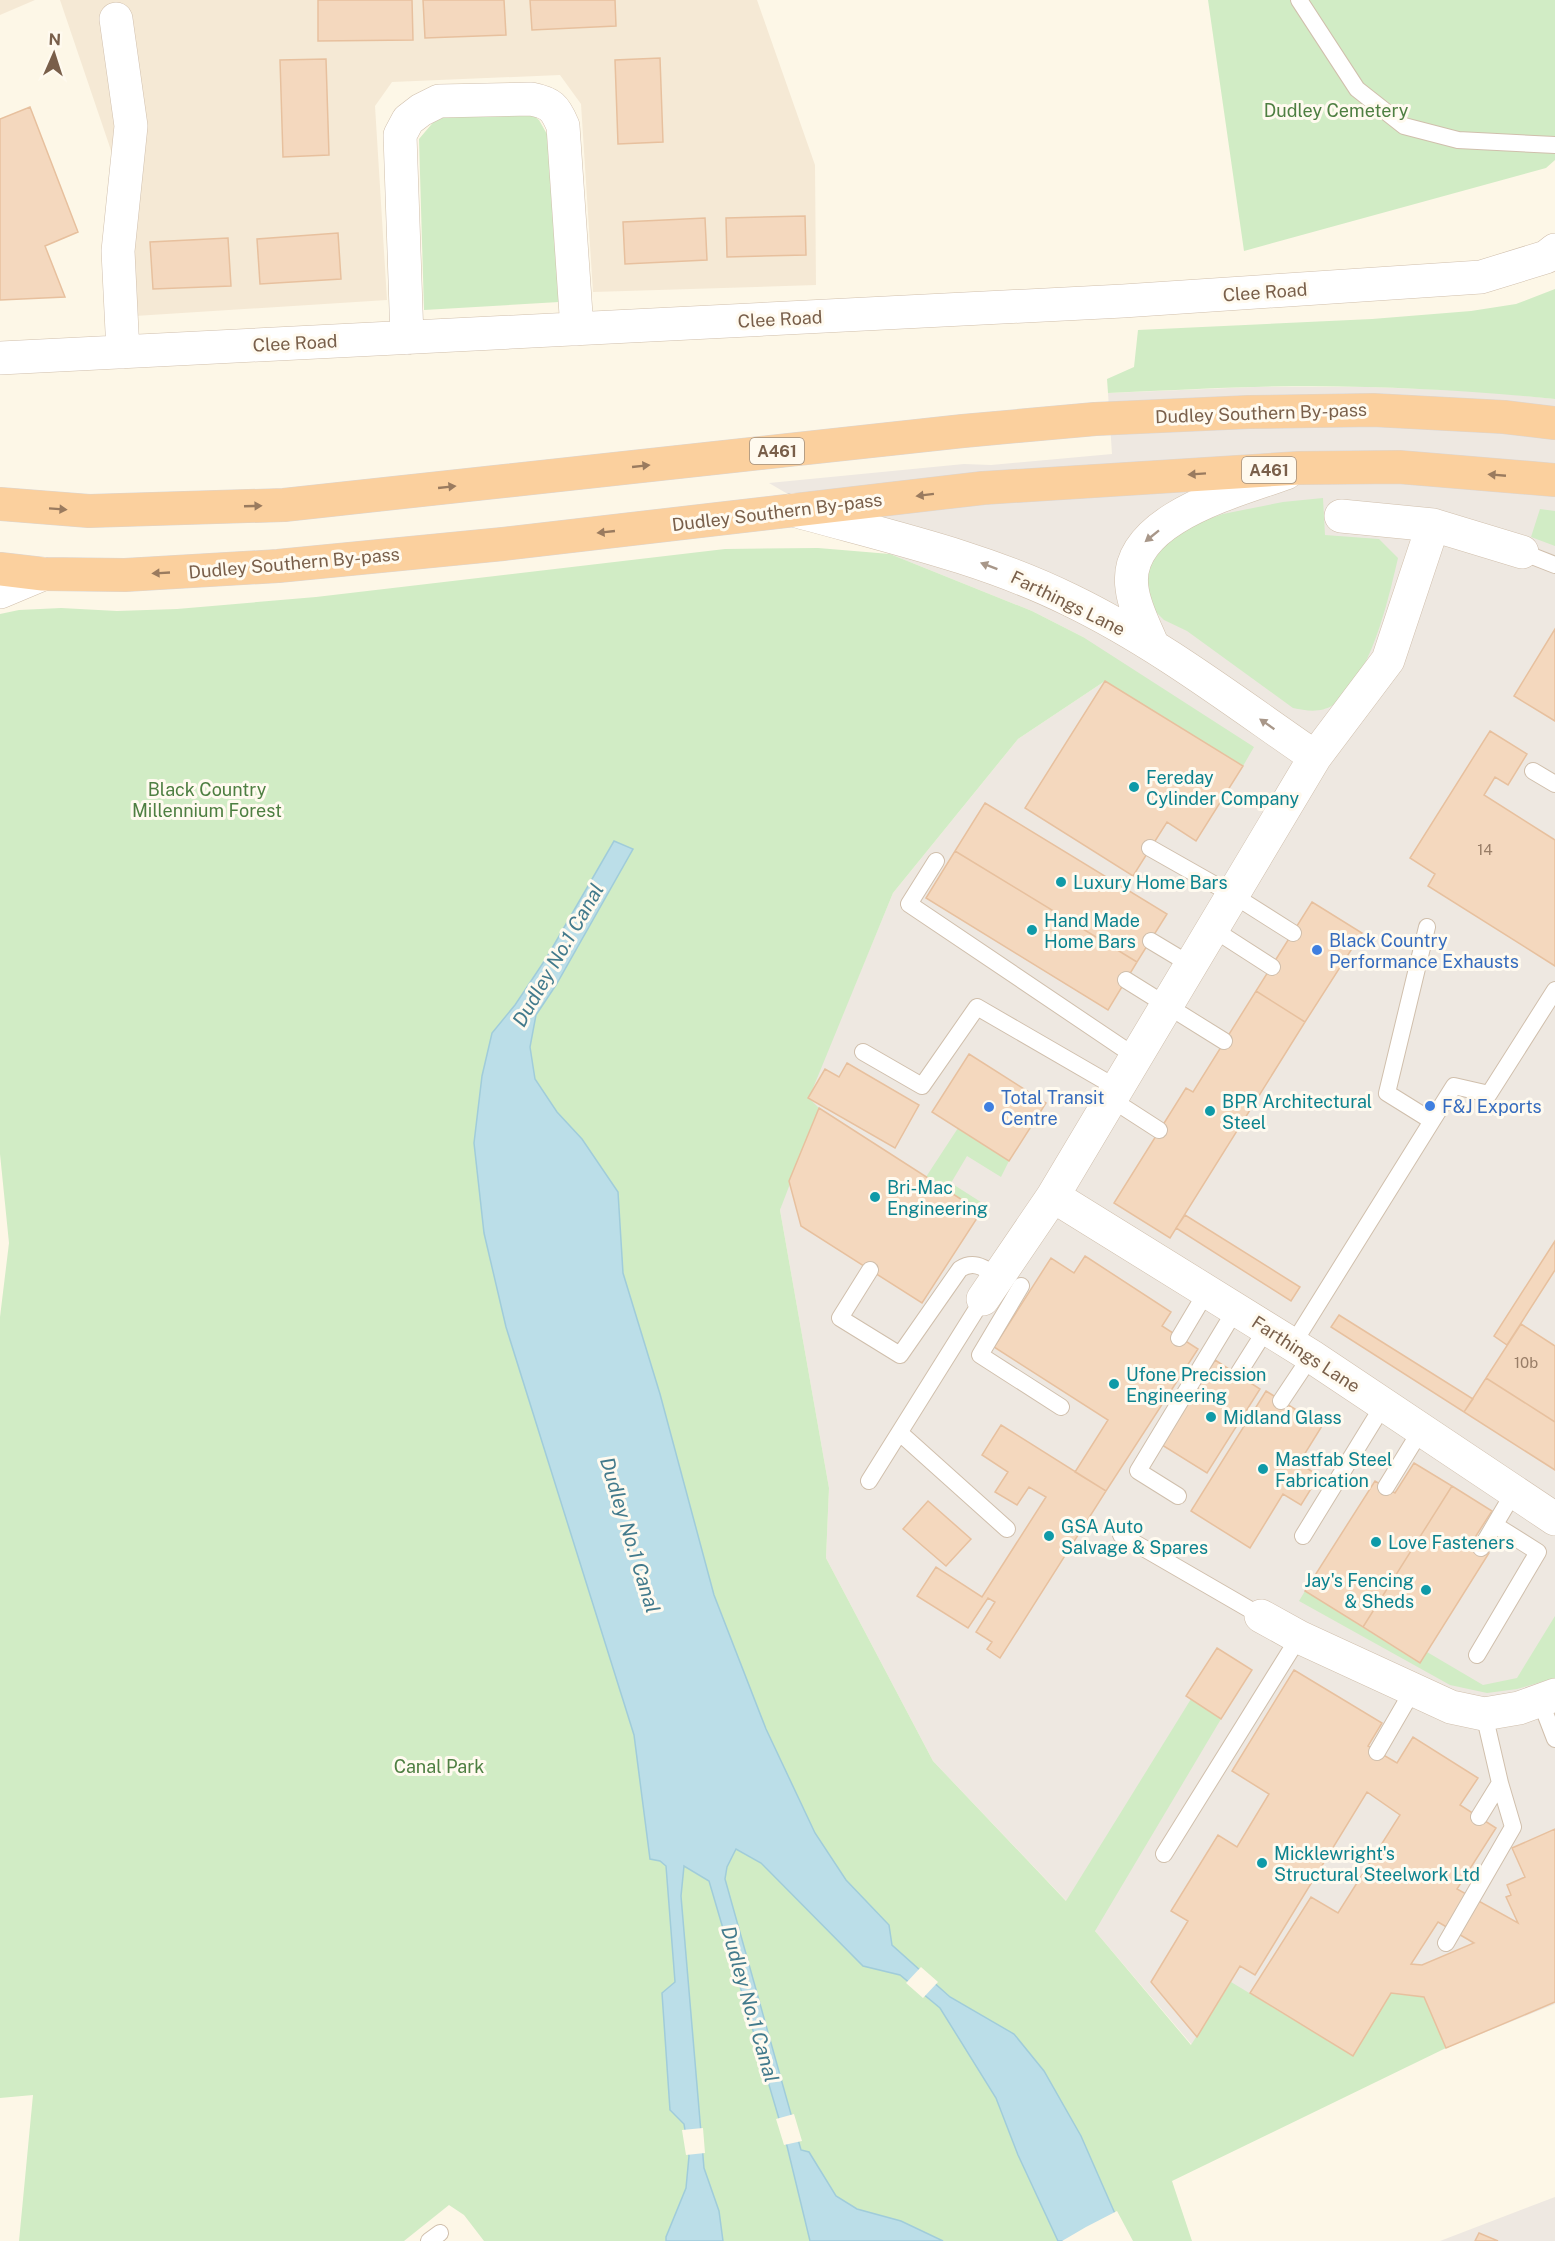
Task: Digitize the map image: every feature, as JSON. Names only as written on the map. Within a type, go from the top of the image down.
[{"type":"highway","name":"Dudley Southern By-pass","points":[[0,504],[89,511],[284,505],[963,431],[1095,419],[1250,412],[1373,410],[1504,417],[1555,423]]},
{"type":"highway","name":"Dudley Southern By-pass","points":[[0,569],[43,574],[125,575],[278,566],[503,544],[1014,486],[1299,468],[1400,467],[1555,480]]},
{"type":"street","points":[[116,19],[131,126],[118,250],[123,352]]},
{"type":"street","points":[[407,338],[400,135],[408,120],[439,101],[531,99],[545,102],[557,111],[563,126],[577,329]]},
{"type":"street","name":"Clee Road","points":[[0,358],[1123,301],[1481,277],[1546,257],[1555,250]]},
{"type":"street","points":[[1152,644],[1132,588],[1133,564],[1143,544],[1185,510],[1299,468]]},
{"type":"street","name":"Farthings Lane","points":[[793,510],[984,564],[1069,599],[1152,644],[1315,757]]},
{"type":"street","points":[[1341,516],[1433,525],[1522,552]]},
{"type":"street","points":[[1006,1285],[1053,1196],[1315,757],[1388,660],[1433,525]]},
{"type":"street","points":[[0,592],[43,574]]},
{"type":"street","name":"Farthings Lane","points":[[1053,1196],[1290,1343],[1555,1519]]},
{"type":"street","points":[[1261,1616],[1299,1637],[1452,1707],[1484,1714],[1519,1708],[1548,1697]]},
{"type":"lane","points":[[1299,0],[1357,88],[1404,126],[1458,140],[1555,145]]},
{"type":"lane","points":[[1522,552],[1555,565]]},
{"type":"lane","points":[[1533,771],[1555,784]]},
{"type":"lane","points":[[1150,848],[1233,895],[1293,933]]},
{"type":"lane","points":[[936,861],[909,904],[1136,1057]]},
{"type":"lane","points":[[1427,927],[1387,1093],[1432,1121]]},
{"type":"lane","points":[[1213,929],[1272,967]]},
{"type":"lane","points":[[1151,940],[1191,965]]},
{"type":"lane","points":[[1126,980],[1224,1041]]},
{"type":"lane","points":[[1281,1401],[1290,1343],[1454,1086],[1489,1094],[1555,990]]},
{"type":"lane","points":[[863,1052],[922,1086],[977,1007],[1114,1093],[1159,1130]]},
{"type":"lane","points":[[870,1270],[840,1318],[900,1355],[960,1269],[967,1264],[979,1265],[1006,1285]]},
{"type":"lane","points":[[1006,1285],[980,1355],[1061,1407]]},
{"type":"lane","points":[[869,1481],[900,1433],[1006,1285]]},
{"type":"lane","points":[[1179,1338],[1207,1291]]},
{"type":"lane","points":[[1178,1496],[1138,1471],[1236,1309]]},
{"type":"lane","points":[[1238,1374],[1290,1343]]},
{"type":"lane","points":[[1303,1536],[1384,1404]]},
{"type":"lane","points":[[1386,1487],[1421,1430]]},
{"type":"lane","points":[[900,1433],[1007,1529]]},
{"type":"lane","points":[[1481,1548],[1514,1492]]},
{"type":"lane","points":[[1477,1655],[1538,1552],[1495,1525]]},
{"type":"lane","points":[[1121,1535],[1261,1616]]},
{"type":"lane","points":[[1164,1854],[1299,1637]]},
{"type":"lane","points":[[1377,1752],[1413,1690]]},
{"type":"lane","points":[[1548,1697],[1555,1739]]},
{"type":"lane","points":[[1446,1943],[1514,1827],[1500,1783],[1484,1714]]},
{"type":"lane","points":[[1479,1817],[1500,1783]]},
{"type":"shaded area","points":[[0,0],[35,0],[0,15]]},
{"type":"shaded area","points":[[60,0],[757,0],[815,165],[816,285],[593,292],[581,104],[560,75],[392,82],[375,106],[387,300],[135,316],[119,174]]},
{"type":"shaded area","points":[[1255,387],[1367,387],[1480,391],[1555,399],[1555,2004],[1446,2048],[1424,1997],[1353,2056],[1250,1993],[1192,2045],[1095,1931],[933,1761],[826,1558],[829,1488],[780,1210],[808,1098],[893,893],[1018,739],[1105,681],[1083,637],[1032,611],[890,554],[769,483],[964,464],[991,465],[1112,454],[1108,393]]},
{"type":"shaded area","points":[[1555,2197],[1555,2241],[1440,2241]]},
{"type":"green space","name":"Dudley Cemetery","points":[[1208,0],[1555,0],[1555,160],[1546,168],[1244,251]]},
{"type":"green space","points":[[530,113],[539,120],[548,136],[559,302],[424,310],[419,139],[436,119],[452,115]]},
{"type":"green space","points":[[1555,289],[1555,399],[1480,392],[1330,386],[1236,387],[1108,393],[1107,379],[1134,367],[1138,330],[1372,319],[1471,311],[1516,304]]},
{"type":"green space","points":[[1323,498],[1325,535],[1379,539],[1398,558],[1376,638],[1358,677],[1333,705],[1324,709],[1309,710],[1293,708],[1187,631],[1164,620],[1150,606],[1146,572],[1154,555],[1188,526],[1223,514],[1283,502]]},
{"type":"green space","points":[[1540,509],[1555,511],[1555,546],[1531,537]]},
{"type":"green space","name":"Canal Park","points":[[818,548],[890,554],[1032,611],[1083,637],[1254,747],[1243,766],[1105,681],[1018,739],[893,893],[809,1098],[819,1108],[780,1210],[829,1488],[826,1558],[933,1761],[1066,1901],[1191,1699],[1221,1719],[1095,1931],[1191,2045],[1231,1982],[1353,2056],[1391,1993],[1424,1997],[1446,2048],[1172,2181],[1192,2241],[484,2241],[464,2215],[449,2205],[404,2241],[19,2241],[33,2095],[0,2098],[0,1317],[9,1243],[0,1154],[0,614],[19,610],[61,608],[117,611],[177,609],[316,597],[725,549]]},
{"type":"green space","points":[[958,1128],[1009,1161],[1001,1177],[967,1156],[951,1183],[984,1204],[981,1212],[926,1177]]},
{"type":"green space","points":[[1305,1591],[1419,1663],[1427,1652],[1483,1685],[1517,1678],[1555,1616],[1555,1678],[1517,1689],[1487,1693],[1450,1685],[1299,1601]]},
{"type":"water","name":"Dudley No.1 Canal","points":[[614,841],[633,849],[556,985],[536,1015],[530,1047],[535,1079],[557,1112],[582,1139],[618,1192],[623,1273],[660,1394],[714,1595],[766,1729],[815,1833],[846,1880],[889,1925],[892,1945],[950,1997],[1014,2034],[1044,2071],[1081,2136],[1120,2225],[1130,2241],[1058,2241],[1018,2155],[996,2098],[940,2008],[900,1975],[863,1966],[761,1863],[736,1849],[727,1867],[725,1879],[801,2150],[809,2152],[836,2196],[857,2209],[901,2221],[943,2241],[810,2241],[787,2146],[709,1881],[684,1866],[681,1896],[704,2168],[719,2211],[723,2241],[666,2241],[686,2188],[689,2156],[684,2124],[670,2110],[662,1993],[675,1982],[666,1866],[660,1861],[650,1859],[634,1735],[506,1327],[484,1233],[474,1143],[482,1076],[492,1033],[515,1005],[547,957]]},
{"type":"pier","points":[[921,1967],[938,1982],[923,1998],[906,1983]]},
{"type":"pier","points":[[794,2114],[802,2141],[784,2145],[776,2119]]},
{"type":"pier","points":[[703,2128],[705,2153],[686,2155],[682,2130]]},
{"type":"pier","points":[[1117,2211],[1133,2241],[1062,2241],[1086,2227]]},
{"type":"building","points":[[318,0],[412,0],[413,40],[318,41]]},
{"type":"building","points":[[423,0],[504,0],[506,35],[425,38]]},
{"type":"building","points":[[530,0],[615,0],[616,26],[532,30]]},
{"type":"building","points":[[660,58],[663,142],[618,144],[615,60]]},
{"type":"building","points":[[326,59],[329,155],[283,157],[280,60]]},
{"type":"building","points":[[30,107],[78,232],[45,246],[65,297],[0,300],[0,119]]},
{"type":"building","points":[[805,216],[806,255],[727,257],[726,218]]},
{"type":"building","points":[[705,218],[707,260],[625,264],[623,222]]},
{"type":"building","points":[[338,233],[341,279],[260,284],[257,239]]},
{"type":"building","points":[[228,238],[231,286],[153,289],[150,242]]},
{"type":"building","points":[[1555,629],[1555,721],[1514,696]]},
{"type":"building","name":"Fereday Cylinder Company","points":[[1105,681],[1243,766],[1196,841],[1167,822],[1133,876],[1025,808]]},
{"type":"building","points":[[1490,731],[1527,754],[1508,785],[1495,777],[1484,795],[1555,840],[1555,966],[1428,886],[1435,874],[1410,858]]},
{"type":"building","name":"Luxury Home Bars","points":[[985,803],[1167,914],[1137,962],[955,851]]},
{"type":"building","name":"Hand Made Home Bars","points":[[955,851],[1137,962],[1108,1010],[926,898]]},
{"type":"building","name":"Black Country Performance Exhausts","points":[[1312,902],[1362,933],[1305,1022],[1256,991]]},
{"type":"building","name":"BPR Architectural Steel","points":[[1256,991],[1305,1022],[1170,1238],[1114,1203],[1186,1088],[1193,1092]]},
{"type":"building","name":"Total Transit Centre","points":[[969,1054],[1046,1103],[1009,1161],[932,1112]]},
{"type":"building","points":[[847,1063],[919,1105],[895,1148],[808,1098],[825,1069],[839,1077]]},
{"type":"building","name":"Bri-Mac Engineering","points":[[819,1108],[981,1212],[922,1303],[801,1226],[789,1181]]},
{"type":"building","points":[[1185,1215],[1300,1287],[1291,1301],[1176,1228]]},
{"type":"building","points":[[1555,1241],[1555,1270],[1507,1345],[1494,1336]]},
{"type":"building","name":"Ufone Precission Engineering","points":[[1085,1256],[1171,1312],[1162,1326],[1198,1349],[1106,1491],[1075,1472],[1108,1420],[994,1347],[1051,1258],[1074,1273]]},
{"type":"building","points":[[1339,1315],[1473,1399],[1464,1412],[1331,1327]]},
{"type":"building","points":[[1521,1324],[1555,1346],[1555,1422],[1486,1378]]},
{"type":"building","name":"Midland Glass","points":[[1215,1360],[1260,1389],[1207,1473],[1162,1445]]},
{"type":"building","points":[[1486,1378],[1555,1422],[1555,1470],[1464,1412]]},
{"type":"building","name":"Mastfab Steel Fabrication","points":[[1266,1391],[1322,1426],[1299,1463],[1319,1476],[1301,1505],[1283,1494],[1250,1548],[1191,1511]]},
{"type":"building","name":"GSA Auto Salvage & Spares","points":[[1001,1425],[1106,1491],[1000,1658],[987,1649],[992,1642],[976,1632],[995,1602],[988,1598],[968,1628],[917,1596],[936,1567],[982,1597],[1046,1497],[1029,1487],[1017,1505],[995,1492],[1008,1472],[982,1455]]},
{"type":"building","name":"Love Fasteners","points":[[1414,1463],[1452,1486],[1363,1627],[1305,1591],[1375,1481],[1395,1493]]},
{"type":"building","name":"Jay's Fencing & Sheds","points":[[1452,1486],[1492,1511],[1472,1542],[1489,1553],[1420,1663],[1363,1627]]},
{"type":"building","points":[[928,1501],[971,1539],[946,1566],[903,1529]]},
{"type":"building","points":[[1217,1648],[1252,1670],[1221,1719],[1186,1696]]},
{"type":"building","name":"Micklewright's Structural Steelwork Ltd","points":[[1294,1670],[1382,1723],[1368,1746],[1397,1763],[1413,1737],[1478,1778],[1460,1805],[1496,1828],[1457,1889],[1518,1923],[1506,1897],[1511,1895],[1507,1885],[1525,1877],[1512,1848],[1555,1829],[1555,2002],[1446,2048],[1424,1997],[1391,1993],[1353,2056],[1250,1993],[1311,1897],[1338,1913],[1400,1815],[1367,1792],[1255,1975],[1240,1966],[1197,2037],[1151,1982],[1188,1921],[1171,1911],[1218,1835],[1237,1847],[1269,1794],[1232,1771]],"holes":[[[1438,1922],[1474,1943],[1422,1965],[1411,1964]]]},
{"type":"building","points":[[1479,2233],[1498,2241],[1475,2241]]},
{"type":"place","name":"Fereday Cylinder Company","points":[[1134,787]]},
{"type":"place","name":"Luxury Home Bars","points":[[1061,882]]},
{"type":"place","name":"Hand Made Home Bars","points":[[1032,930]]},
{"type":"place","name":"Black Country Performance Exhausts","points":[[1317,950]]},
{"type":"place","name":"F&J Exports","points":[[1430,1106]]},
{"type":"place","name":"Total Transit Centre","points":[[989,1107]]},
{"type":"place","name":"BPR Architectural Steel","points":[[1210,1111]]},
{"type":"place","name":"Bri-Mac Engineering","points":[[875,1197]]},
{"type":"place","name":"Ufone Precission Engineering","points":[[1114,1384]]},
{"type":"place","name":"Midland Glass","points":[[1211,1417]]},
{"type":"place","name":"Mastfab Steel Fabrication","points":[[1263,1469]]},
{"type":"place","name":"GSA Auto Salvage & Spares","points":[[1049,1536]]},
{"type":"place","name":"Love Fasteners","points":[[1376,1542]]},
{"type":"place","name":"Jay's Fencing & Sheds","points":[[1426,1590]]},
{"type":"place","name":"Micklewright's Structural Steelwork Ltd","points":[[1262,1863]]},
{"type":"park label","name":"Black Country Millennium Forest","points":[[207,799]]}]
